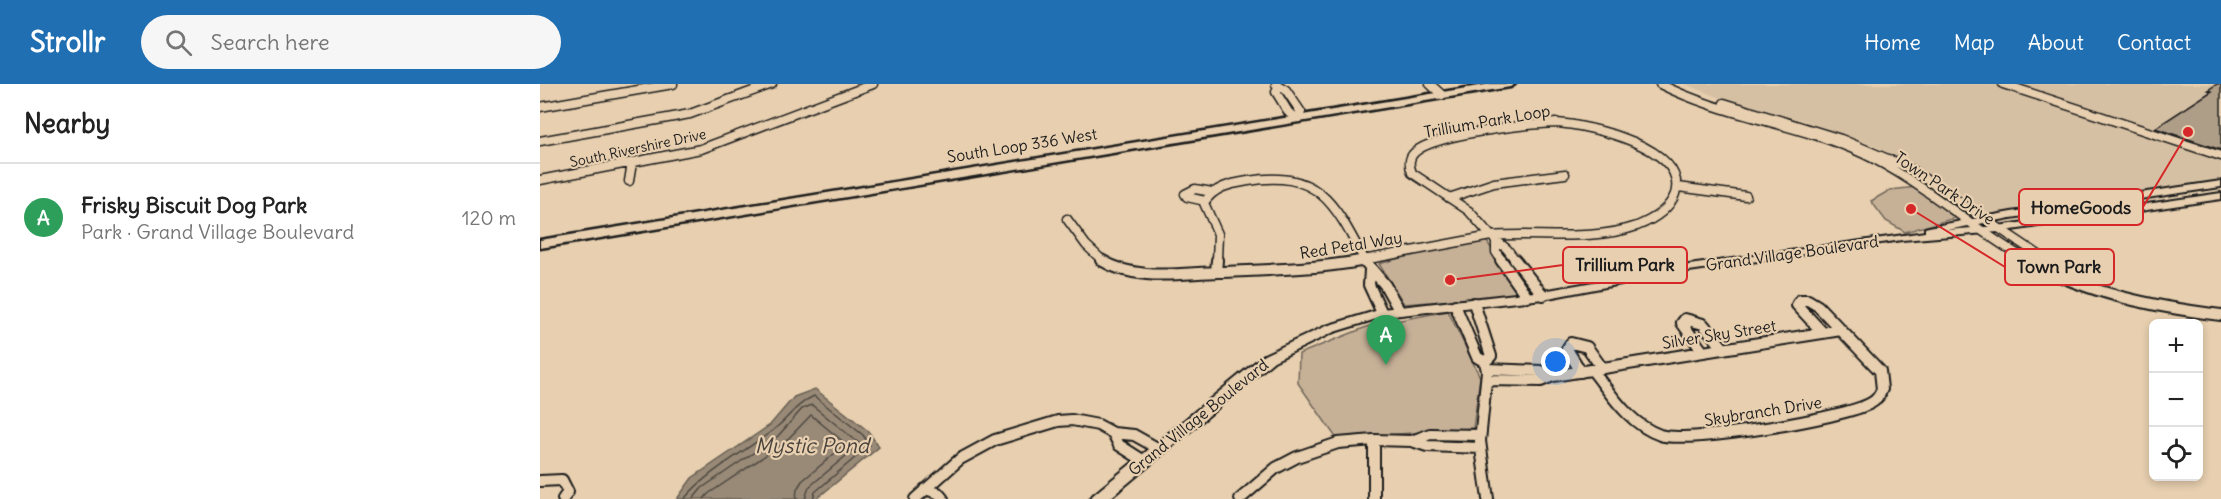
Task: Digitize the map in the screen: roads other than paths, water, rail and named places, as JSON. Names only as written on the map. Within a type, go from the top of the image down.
[{"type":"main road","name":"South Loop 336 West","points":[[540,244],[1510,84]]},
{"type":"street","points":[[540,107],[673,84]]},
{"type":"street","points":[[540,141],[690,114],[772,84]]},
{"type":"street","name":"South Rivershire Drive","points":[[540,180],[680,154],[722,142],[873,84]]},
{"type":"street","points":[[1430,84],[1442,95]]},
{"type":"street","name":"Town Park Drive","points":[[1660,84],[1713,106],[1798,130],[1855,150],[1918,184],[1970,222]]},
{"type":"street","name":"Town Park Drive","points":[[1671,84],[1714,100],[1807,126],[1852,142],[1925,178],[2039,266],[2093,289],[2161,306],[2221,315]]},
{"type":"street","points":[[2002,84],[2221,156]]},
{"type":"street","points":[[1277,85],[1276,92],[1289,113],[1299,118]]},
{"type":"street","name":"Trillium Park Loop","points":[[1543,295],[1506,249],[1493,239],[1469,211],[1412,173],[1410,159],[1418,150],[1436,142],[1550,123],[1586,125],[1641,146],[1666,165],[1678,187]]},
{"type":"street","points":[[629,181],[633,163]]},
{"type":"street","points":[[1449,198],[1494,183],[1565,174]]},
{"type":"street","points":[[1216,272],[1218,234],[1205,208],[1205,201],[1212,192],[1226,186],[1274,176],[1305,181],[1313,186],[1329,204],[1352,237],[1370,270],[1383,281],[1399,310]]},
{"type":"street","name":"Grand Village Boulevard","points":[[1098,499],[1269,358],[1330,329],[1382,313],[1543,295],[1689,268],[1984,225],[2092,203],[2221,184]]},
{"type":"street","points":[[1493,239],[1603,232],[1633,226],[1661,212],[1672,200],[1678,187],[1746,196]]},
{"type":"street","points":[[1205,201],[1187,197],[1185,194],[1195,189],[1212,192]]},
{"type":"street","points":[[2189,189],[2206,198]]},
{"type":"street","name":"Grand Village Boulevard","points":[[1902,237],[1970,222],[1998,229],[2221,196]]},
{"type":"street","points":[[2092,203],[2108,213]]},
{"type":"street","name":"Red Petal Way","points":[[1067,219],[1092,254],[1113,267],[1148,274],[1313,268],[1493,239]]},
{"type":"street","name":"Town Park Drive","points":[[1998,229],[2050,264],[2106,291]]},
{"type":"street","name":"Trillium Park Loop","points":[[1493,239],[1496,252],[1527,297]]},
{"type":"street","points":[[1370,270],[1369,285],[1382,313]]},
{"type":"street","name":"Skybranch Drive","points":[[1592,370],[1629,417],[1638,425],[1660,435],[1684,438],[1862,409],[1878,398],[1884,384],[1880,371],[1818,306],[1808,300],[1800,300],[1797,305],[1823,333]]},
{"type":"street","points":[[1474,303],[1491,356],[1486,371],[1479,435],[1488,499]]},
{"type":"street","points":[[1455,305],[1477,357],[1486,371]]},
{"type":"street","points":[[1703,352],[1682,323],[1685,319],[1693,318],[1702,323],[1724,349]]},
{"type":"street","name":"Silver Sky Street","points":[[1486,371],[1541,381],[1553,376],[1841,330]]},
{"type":"street","points":[[915,499],[960,459],[995,440],[1043,424],[1072,420],[1098,425],[1113,433],[1134,435],[1159,448]]},
{"type":"street","points":[[1113,433],[1119,445],[1144,461]]},
{"type":"street","points":[[1412,441],[1430,434],[1479,435]]},
{"type":"street","points":[[1240,499],[1276,468],[1297,457],[1338,443],[1374,440],[1412,441],[1427,446],[1481,448]]},
{"type":"street","points":[[1374,440],[1374,499]]},
{"type":"street","points":[[540,481],[562,480],[568,492],[563,499]]},
{"type":"street","points":[[925,489],[938,493],[943,499]]},
{"type":"water","name":"Mystic Pond","points":[[815,389],[868,431],[879,447],[816,499],[677,499],[692,478],[770,425],[794,397]]},
{"type":"place","name":"HomeGoods","points":[[2188,132]]},
{"type":"place","name":"Town Park","points":[[1911,209]]},
{"type":"place","name":"Trillium Park","points":[[1450,280]]},
{"type":"place","name":"Frisky Biscuit Dog Park","points":[[1386,365]]}]
